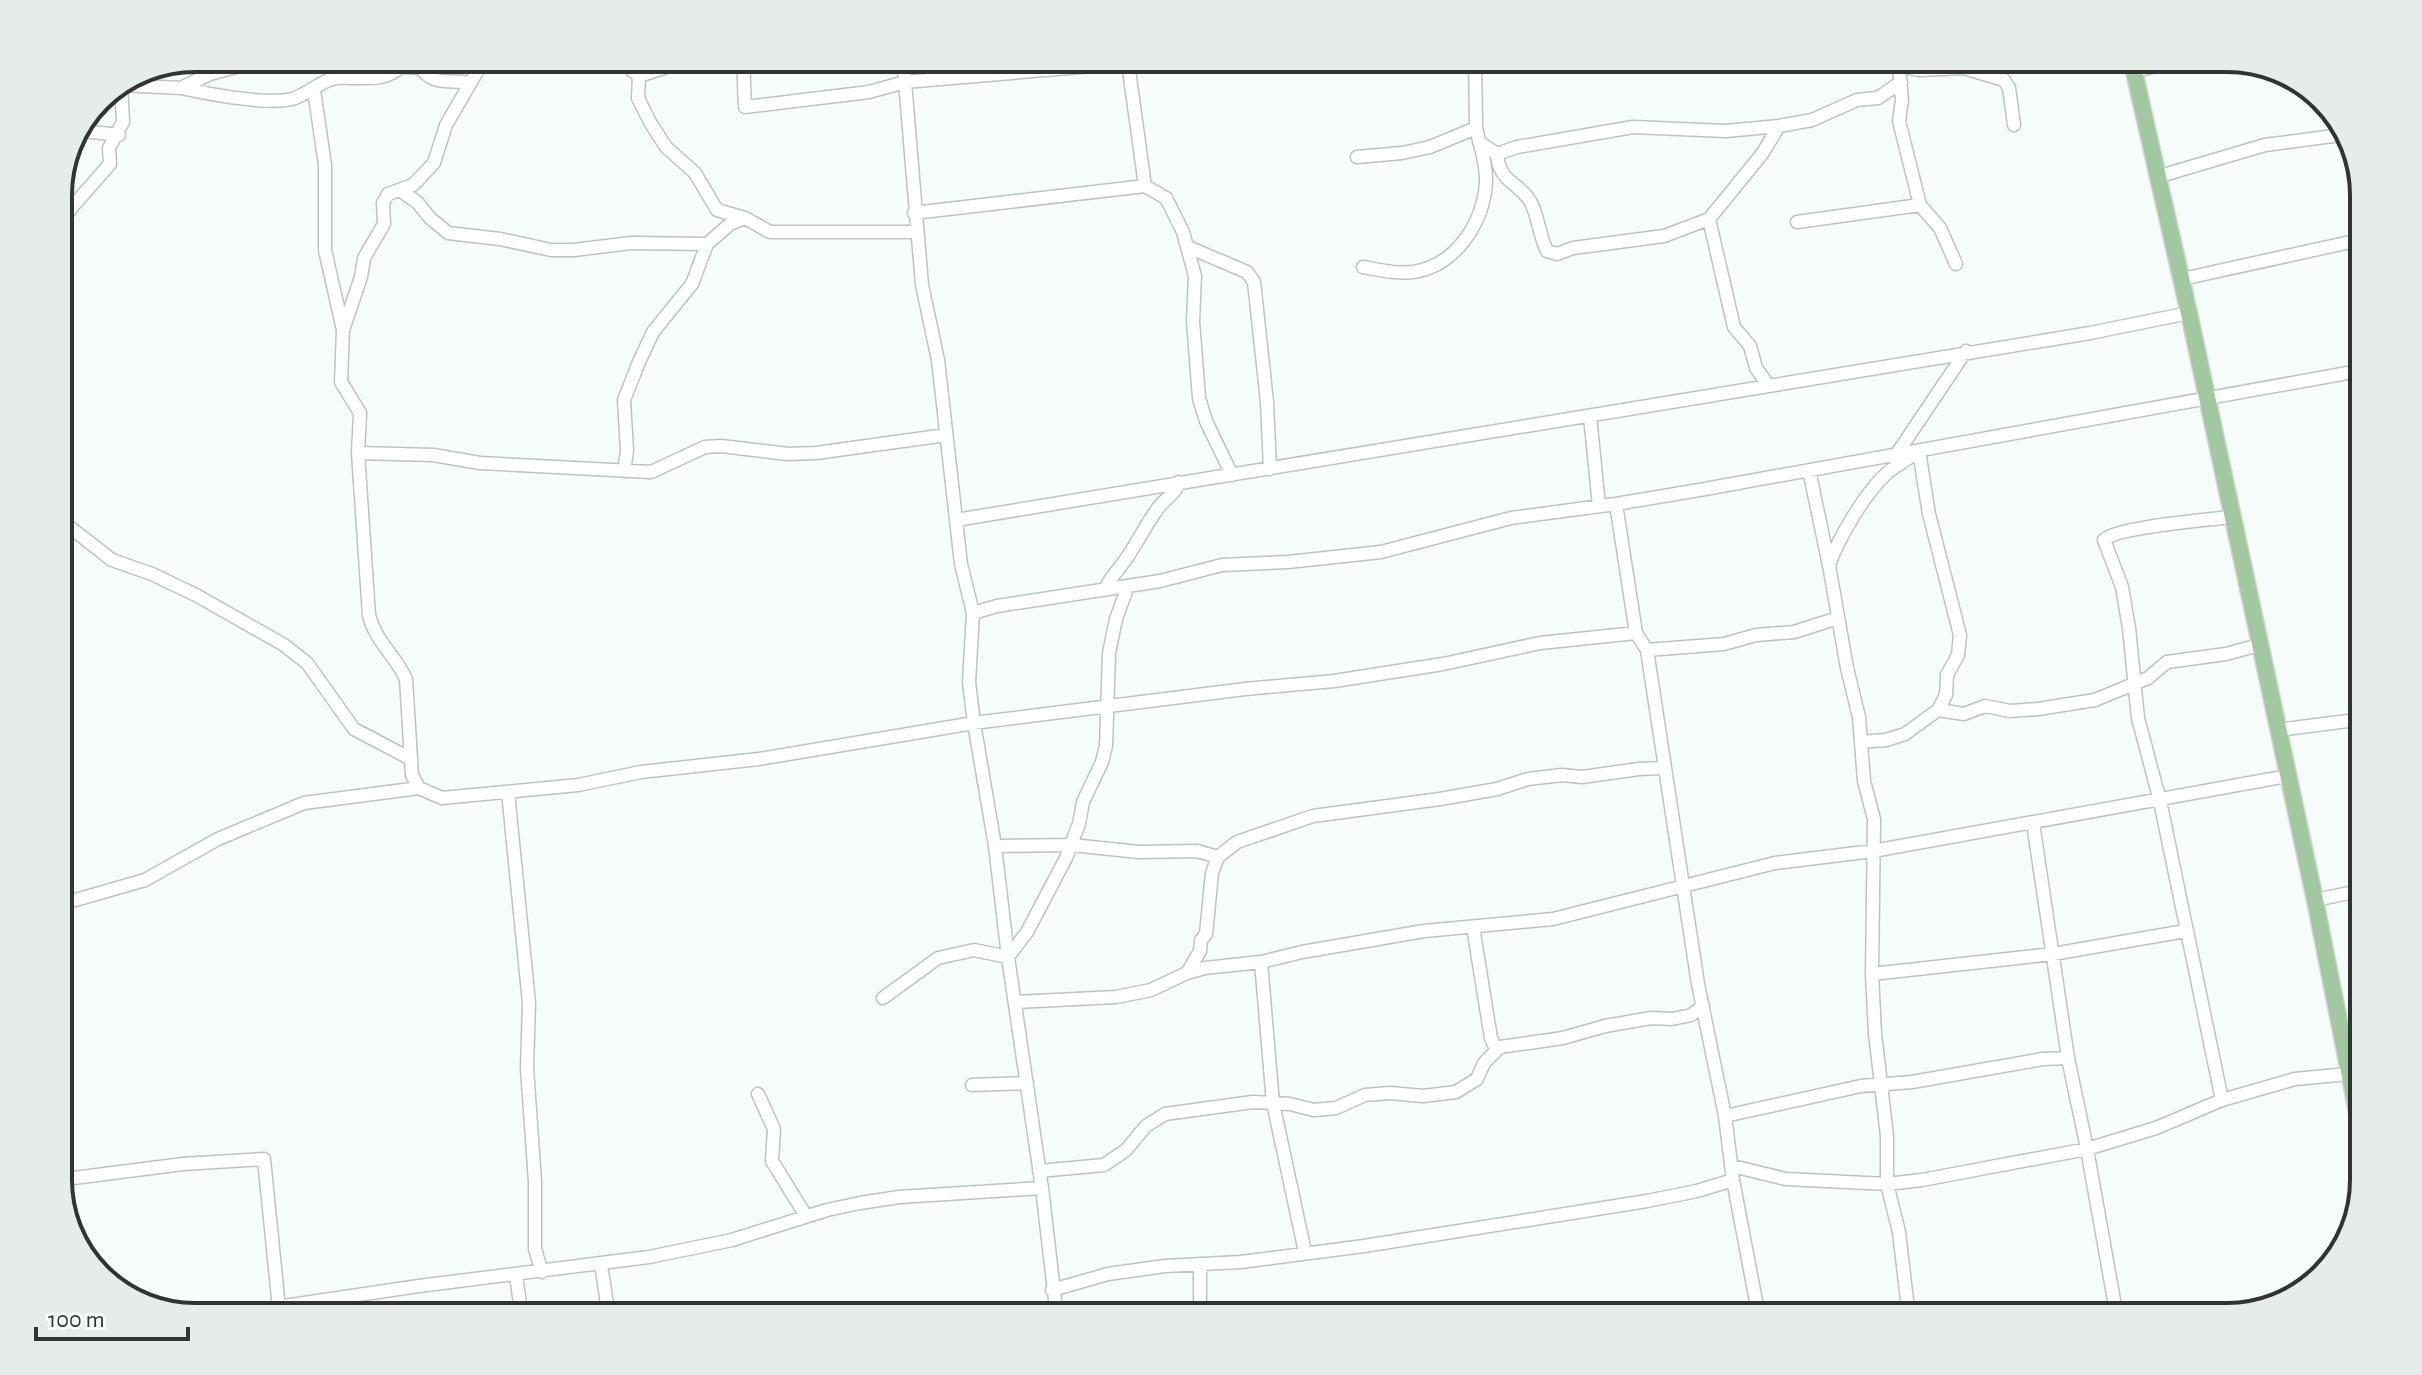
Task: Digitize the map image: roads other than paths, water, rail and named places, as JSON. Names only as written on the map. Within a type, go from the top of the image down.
[{"type":"main road","points":[[2134,72],[2160,176],[2315,900],[2350,1083]]},
{"type":"street","points":[[181,88],[218,72]]},
{"type":"street","points":[[332,72],[333,78]]},
{"type":"street","points":[[141,85],[261,100],[287,100],[314,90],[333,78],[377,79],[395,72]]},
{"type":"street","points":[[424,72],[442,83],[470,83]]},
{"type":"street","points":[[343,330],[361,277],[364,258],[384,224],[383,203],[388,194],[413,185],[434,163],[446,125],[477,72]]},
{"type":"street","points":[[634,72],[639,76]]},
{"type":"street","points":[[639,76],[651,72]]},
{"type":"street","points":[[744,72],[745,107],[869,92],[905,82],[1022,72]]},
{"type":"street","points":[[904,72],[922,285],[938,360],[961,564],[973,613],[969,682],[974,723],[995,846],[1042,1188],[1054,1303]]},
{"type":"street","points":[[1129,72],[1145,186]]},
{"type":"street","points":[[1363,267],[1396,273],[1415,272],[1448,258],[1474,228],[1482,210],[1486,180],[1476,128],[1475,72]]},
{"type":"street","points":[[1900,72],[1902,100],[1899,121],[1920,205],[1940,228],[1956,264]]},
{"type":"street","points":[[1977,72],[2004,80],[2009,88],[2014,125]]},
{"type":"street","points":[[639,76],[638,98],[666,147],[695,173],[717,210],[745,218],[770,232],[917,232]]},
{"type":"street","points":[[1497,154],[1517,147],[1633,127],[1726,131],[1779,126],[1812,120],[1857,100],[1878,98],[1901,82]]},
{"type":"street","points":[[314,90],[325,165],[325,250],[343,330],[341,382],[360,413],[358,453],[369,615],[373,631],[406,679],[409,758],[412,775],[419,788]]},
{"type":"street","points":[[72,207],[110,164],[109,148],[119,135],[123,122],[122,97]]},
{"type":"street","points":[[1497,154],[1498,165],[1507,181],[1530,200],[1547,251],[1557,254],[1573,248],[1664,236],[1709,219],[1762,154],[1779,126]]},
{"type":"street","points":[[1357,157],[1430,147],[1476,128]]},
{"type":"street","points":[[90,132],[119,135]]},
{"type":"street","points":[[2160,176],[2265,145],[2334,136]]},
{"type":"street","points":[[1479,142],[1497,154]]},
{"type":"street","points":[[914,213],[1145,186],[1166,198],[1177,215],[1195,276],[1193,321],[1199,398],[1206,421],[1232,475]]},
{"type":"street","points":[[401,191],[417,202],[448,233],[500,239],[551,250],[631,243],[707,244]]},
{"type":"street","points":[[1797,222],[1920,205]]},
{"type":"street","points":[[624,471],[627,451],[624,400],[653,332],[692,284],[707,244],[730,224],[745,218]]},
{"type":"street","points":[[1709,219],[1734,327],[1750,346],[1756,368],[1769,386]]},
{"type":"street","points":[[2182,279],[2350,242]]},
{"type":"street","points":[[1188,247],[1247,272],[1254,282],[1267,402],[1270,469]]},
{"type":"street","points":[[956,520],[1966,351],[2090,333],[2189,313]]},
{"type":"street","points":[[1896,455],[1966,351]]},
{"type":"street","points":[[973,613],[997,606],[1160,581],[1222,565],[1381,552],[1511,518],[1616,504],[2350,373]]},
{"type":"street","points":[[1590,416],[1599,506]]},
{"type":"street","points":[[358,453],[433,455],[480,463],[651,472],[705,447],[802,454],[946,435]]},
{"type":"street","points":[[1829,565],[1836,547],[1868,494],[1888,473],[1919,451]]},
{"type":"street","points":[[1862,742],[1886,740],[1905,734],[1938,710],[1946,695],[1947,675],[1958,655],[1960,635],[1929,514],[1919,451]]},
{"type":"street","points":[[1809,470],[1862,742],[1864,781],[1874,819],[1872,974],[1875,1033],[1887,1136],[1887,1184],[1899,1232],[1907,1303]]},
{"type":"street","points":[[1106,588],[1110,577],[1120,567],[1145,526],[1179,482]]},
{"type":"street","points":[[1616,504],[1636,633],[1647,650],[1703,1006],[1756,1303]]},
{"type":"street","points":[[2222,1100],[2160,801],[2138,718],[2122,587],[2104,540],[2108,535],[2130,529],[2231,517]]},
{"type":"street","points":[[72,529],[112,560],[152,574],[196,595],[284,645],[307,663],[354,729],[409,758]]},
{"type":"street","points":[[1008,957],[1027,932],[1072,845],[1083,802],[1102,762],[1106,746],[1111,641],[1128,586]]},
{"type":"street","points":[[1647,650],[1724,644],[1756,635],[1794,632],[1838,618]]},
{"type":"street","points":[[72,901],[145,880],[218,839],[304,803],[419,788],[442,798],[578,785],[641,772],[759,759],[974,723],[1107,705],[1334,681],[1443,664],[1540,643],[1636,633]]},
{"type":"street","points":[[1938,710],[1964,714],[1985,706],[2010,711],[2095,700],[2134,681],[2148,678],[2167,662],[2226,654],[2259,645]]},
{"type":"street","points":[[2277,730],[2350,721]]},
{"type":"street","points":[[1187,973],[1206,934],[1212,873],[1218,857],[1237,842],[1313,816],[1440,799],[1497,789],[1528,779],[1664,768]]},
{"type":"street","points":[[1015,1002],[1116,997],[1151,990],[1187,973],[1424,931],[1553,919],[1775,863],[1873,851],[2288,776]]},
{"type":"street","points":[[508,792],[529,1003],[527,1068],[535,1182],[535,1249],[542,1272]]},
{"type":"street","points":[[2033,823],[2068,1058],[2114,1303]]},
{"type":"street","points":[[995,846],[1072,845],[1139,852],[1197,851],[1218,857]]},
{"type":"street","points":[[2315,900],[2350,893]]},
{"type":"street","points":[[1473,927],[1488,1027],[1495,1047],[1563,1038],[1651,1018],[1672,1019],[1691,1015],[1703,1006]]},
{"type":"street","points":[[1872,974],[2053,954],[2185,931]]},
{"type":"street","points":[[883,998],[938,958],[974,950],[1008,957]]},
{"type":"street","points":[[1261,962],[1273,1103],[1305,1252]]},
{"type":"street","points":[[2342,1043],[2350,1041]]},
{"type":"street","points":[[1039,1171],[1104,1165],[1126,1150],[1146,1126],[1165,1114],[1253,1102],[1314,1110],[1336,1108],[1365,1095],[1390,1093],[1423,1096],[1456,1092],[1477,1079],[1484,1063],[1500,1047]]},
{"type":"street","points":[[1725,1116],[1861,1086],[2068,1058]]},
{"type":"street","points":[[1052,1290],[1108,1274],[1241,1262],[1364,1246],[1647,1201],[1697,1191],[1733,1173],[1887,1184],[1922,1180],[2087,1149],[2156,1128],[2222,1100],[2295,1079],[2348,1074]]},
{"type":"street","points":[[972,1085],[1027,1083]]},
{"type":"street","points":[[758,1094],[774,1129],[772,1161],[806,1216]]},
{"type":"street","points":[[72,1178],[183,1164],[264,1159],[278,1303]]},
{"type":"street","points":[[311,1303],[649,1257],[732,1240],[806,1216],[860,1203],[899,1197],[1042,1188]]},
{"type":"street","points":[[601,1264],[607,1303]]},
{"type":"street","points":[[1200,1264],[1200,1303]]},
{"type":"street","points":[[516,1276],[520,1303]]}]
